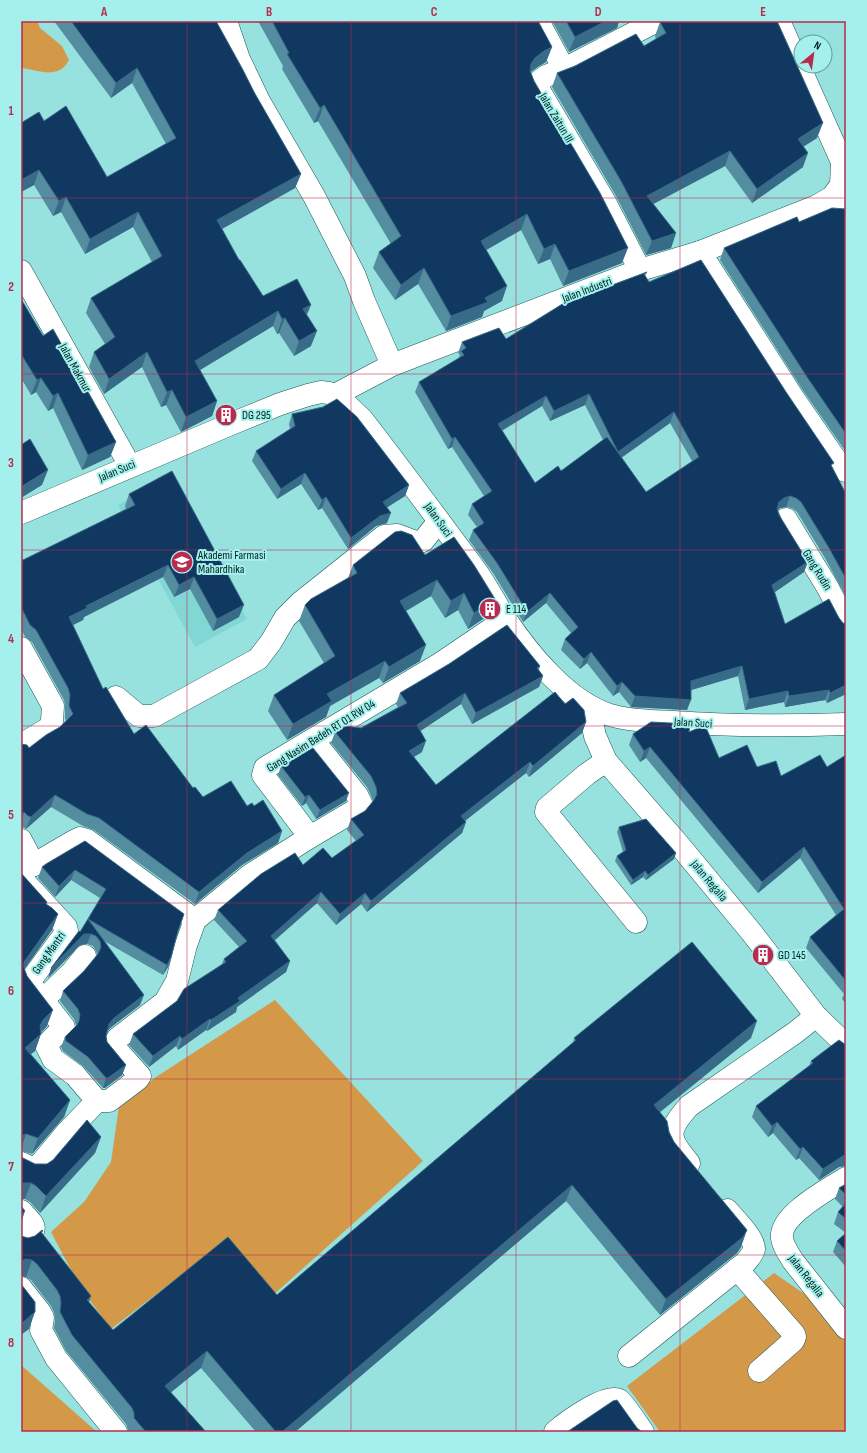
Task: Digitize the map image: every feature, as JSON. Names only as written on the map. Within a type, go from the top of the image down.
[{"type":"street","points":[[226,21],[239,59],[259,101],[314,196],[355,276],[364,301],[392,365]]},
{"type":"street","points":[[538,21],[564,69]]},
{"type":"street","points":[[779,21],[844,161],[841,185],[832,197],[817,206]]},
{"type":"street","name":"Jalan Zaitun III","points":[[640,270],[605,202],[537,83],[539,80],[564,69],[655,22]]},
{"type":"street","name":"Jalan Industri","points":[[335,395],[392,365],[640,270],[700,252],[817,206],[846,208]]},
{"type":"street","points":[[700,252],[792,396],[843,470],[846,471]]},
{"type":"street","name":"Jalan Makmur","points":[[21,271],[130,466]]},
{"type":"street","name":"Jalan Suci","points":[[21,513],[280,404],[321,392],[329,393],[335,395],[344,402],[362,419],[476,570],[506,619],[537,660],[577,698],[592,708],[611,716],[636,720],[711,725],[846,724]]},
{"type":"street","name":"Gang Rudin","points":[[786,519],[828,588],[846,623]]},
{"type":"street","points":[[116,697],[139,716],[154,716],[258,658],[271,642],[285,618],[301,602],[384,536],[397,535],[416,542],[424,541],[439,521]]},
{"type":"street","name":"Gang Nasim Badeh RT 01 RW 04","points":[[310,837],[264,775],[263,772],[266,768],[438,665],[506,619]]},
{"type":"street","points":[[21,648],[53,706],[52,721],[49,728],[21,745]]},
{"type":"street","name":"Jalan Regalia","points":[[592,708],[592,722],[595,736],[606,761],[680,846],[752,933],[816,1016],[846,1045]]},
{"type":"street","points":[[21,1163],[34,1169],[38,1168],[66,1133],[97,1102],[108,1101],[138,1079],[140,1076],[115,1048],[116,1041],[165,1002],[177,981],[186,945],[195,920],[250,875],[354,811],[361,803],[357,794],[313,740]]},
{"type":"street","points":[[606,761],[587,774],[547,808],[546,812],[636,922]]},
{"type":"street","points":[[21,840],[25,872],[74,841],[80,838],[87,840],[195,920]]},
{"type":"street","name":"Gang Mantri","points":[[25,872],[66,927],[67,931],[30,981],[31,985],[64,1026],[46,1045],[53,1059],[75,1075],[97,1102]]},
{"type":"street","points":[[43,1000],[72,972],[85,956]]},
{"type":"street","points":[[702,1179],[678,1150],[672,1139],[673,1130],[682,1114],[689,1106],[796,1032],[816,1016]]},
{"type":"street","name":"Jalan Regalia","points":[[846,1178],[806,1204],[792,1216],[784,1227],[782,1238],[785,1249],[793,1261],[846,1328]]},
{"type":"street","points":[[629,1356],[746,1262],[751,1255],[754,1248],[752,1240],[716,1196]]},
{"type":"street","points":[[21,1211],[33,1224],[34,1229],[32,1233],[21,1242]]},
{"type":"street","points":[[737,1269],[795,1337],[793,1341],[759,1371]]},
{"type":"street","points":[[21,1288],[40,1312],[43,1318],[41,1330],[56,1358],[116,1432]]},
{"type":"street","points":[[555,1432],[562,1425],[608,1398],[620,1400],[643,1432]]},
{"type":"shaded area","points":[[21,21],[37,21],[40,28],[62,46],[69,60],[63,68],[55,72],[41,72],[21,68]]},
{"type":"shaded area","name":"Akademi Farmasi Mahardhika","points":[[169,477],[247,619],[195,647],[118,505]]},
{"type":"shaded area","points":[[275,1000],[423,1161],[271,1297],[228,1239],[111,1329],[80,1287],[51,1232],[84,1202],[111,1162],[119,1106],[156,1077]]},
{"type":"shaded area","points":[[774,1273],[819,1304],[846,1335],[846,1432],[660,1432],[627,1386]]},
{"type":"shaded area","points":[[21,1365],[97,1432],[21,1432]]},
{"type":"building","points":[[71,21],[216,21],[254,92],[301,174],[217,220],[239,260],[263,296],[297,279],[311,305],[303,309],[317,331],[299,341],[285,318],[282,319],[278,311],[195,361],[217,401],[186,417],[172,390],[167,392],[147,352],[109,379],[94,352],[115,337],[91,298],[162,256],[138,212],[90,239],[66,197],[59,201],[39,170],[21,180],[21,123],[39,112],[44,121],[66,106],[107,177],[176,138],[137,68],[116,83]]},
{"type":"building","points":[[272,21],[538,21],[552,47],[535,58],[531,64],[530,71],[534,81],[600,193],[628,248],[569,271],[555,244],[544,249],[527,214],[481,241],[507,286],[485,298],[488,302],[451,316],[424,268],[401,285],[379,252],[401,236],[324,105],[320,108],[287,54],[289,53]]},
{"type":"building","points":[[566,21],[606,21],[575,37]]},
{"type":"building","points":[[777,21],[793,56],[793,74],[801,74],[823,123],[798,139],[808,153],[757,189],[730,151],[647,196],[676,233],[652,241],[621,181],[557,73],[575,66],[636,34],[644,46],[666,33],[660,22]]},
{"type":"building","points":[[832,208],[846,209],[846,434],[807,377],[724,248],[797,217],[799,222]]},
{"type":"building","points":[[701,260],[786,392],[834,463],[831,465],[846,494],[846,579],[801,502],[790,496],[779,502],[777,509],[779,515],[808,562],[772,585],[785,624],[829,599],[839,618],[846,624],[846,685],[830,693],[829,690],[789,696],[788,691],[749,699],[742,666],[691,681],[691,700],[635,696],[622,682],[617,686],[591,652],[584,659],[565,639],[578,627],[550,593],[527,612],[497,563],[473,530],[484,523],[472,504],[492,491],[455,437],[452,439],[419,382],[464,355],[461,351],[466,348],[462,342],[499,328],[506,339],[564,303],[647,272],[644,274],[649,282]],"holes":[[[589,394],[618,452],[674,412],[699,457],[646,492],[607,437],[561,471],[558,466],[535,483],[498,424],[546,396],[554,411]]]},
{"type":"building","points":[[21,299],[43,336],[53,329],[116,442],[88,455],[58,393],[53,396],[41,378],[37,380],[21,354]]},
{"type":"building","points":[[337,399],[357,417],[409,485],[383,502],[391,513],[380,516],[351,538],[326,497],[322,500],[305,473],[281,489],[256,451],[295,426],[292,414],[323,407]]},
{"type":"building","points":[[30,439],[48,470],[21,487],[21,445]]},
{"type":"building","points":[[172,471],[244,605],[217,619],[194,577],[179,585],[168,565],[86,606],[87,608],[69,617],[103,689],[106,687],[134,734],[146,725],[193,788],[195,787],[203,797],[231,781],[247,806],[252,803],[254,806],[263,800],[282,831],[247,853],[199,892],[99,818],[87,814],[55,795],[31,817],[24,812],[21,814],[21,744],[27,745],[29,748],[46,735],[60,727],[73,714],[69,706],[70,695],[68,688],[36,630],[30,625],[21,607],[21,561],[135,505],[129,494]]},
{"type":"building","points":[[401,531],[412,535],[425,555],[454,537],[474,565],[495,599],[474,613],[464,593],[451,601],[437,580],[400,601],[426,645],[389,667],[385,661],[327,694],[332,701],[293,724],[274,695],[335,656],[305,605],[311,599],[357,573],[353,565],[395,532]]},
{"type":"building","points":[[507,625],[540,666],[537,668],[543,676],[476,713],[465,693],[417,725],[426,741],[409,751],[436,785],[555,692],[565,704],[573,698],[584,710],[586,722],[533,766],[530,762],[461,816],[466,822],[371,901],[365,893],[340,914],[321,892],[271,936],[290,961],[238,998],[240,1001],[211,1020],[210,1019],[182,1039],[180,1036],[153,1056],[133,1034],[177,1001],[184,989],[226,962],[224,959],[247,941],[218,910],[261,874],[295,853],[303,865],[323,848],[332,858],[364,835],[351,819],[365,811],[374,800],[377,794],[376,787],[371,776],[335,732],[346,726],[361,728],[407,703],[400,693],[449,664]]},
{"type":"building","points":[[651,722],[690,724],[689,732],[705,725],[719,758],[747,745],[757,767],[776,761],[781,776],[820,755],[827,767],[846,755],[846,981],[810,937],[844,909],[804,847],[762,882],[650,747],[644,751],[633,734]]},
{"type":"building","points":[[313,748],[349,793],[320,810],[309,795],[305,797],[281,766]]},
{"type":"building","points":[[646,819],[676,853],[648,875],[645,871],[633,880],[617,856],[626,850],[619,827]]},
{"type":"building","points":[[85,841],[184,914],[171,957],[167,965],[88,919],[106,889],[75,870],[59,886],[42,867]]},
{"type":"building","points":[[21,873],[47,902],[46,904],[58,914],[24,962],[24,968],[27,976],[53,1010],[43,1020],[40,1026],[41,1034],[25,1048],[70,1100],[38,1138],[26,1134],[21,1136]]},
{"type":"building","points":[[88,919],[144,995],[114,1018],[109,1024],[106,1036],[107,1042],[126,1065],[108,1078],[106,1078],[88,1057],[66,1041],[65,1037],[77,1025],[80,1015],[78,1009],[63,991],[84,971],[98,954],[101,947],[100,941],[96,936],[84,934],[51,968],[79,931],[80,932]]},
{"type":"building","points":[[692,942],[757,1021],[654,1105],[667,1121],[669,1132],[674,1142],[747,1230],[743,1237],[666,1299],[572,1185],[282,1432],[276,1432],[207,1351],[165,1386],[206,1432],[146,1432],[134,1418],[132,1408],[72,1335],[60,1312],[61,1303],[57,1290],[37,1264],[32,1260],[26,1259],[21,1261],[21,1236],[28,1238],[35,1236],[42,1230],[43,1231],[41,1232],[91,1296],[87,1300],[113,1330],[228,1237],[277,1295],[576,1040],[574,1038]]},
{"type":"building","points":[[839,1040],[846,1045],[846,1155],[823,1169],[803,1147],[800,1149],[777,1122],[772,1126],[756,1106],[813,1063],[811,1061]]},
{"type":"building","points":[[87,1120],[101,1137],[46,1196],[31,1183],[21,1184],[21,1157],[35,1164],[47,1164],[53,1160]]},
{"type":"building","points":[[846,1184],[846,1195],[839,1188]]},
{"type":"building","points":[[846,1203],[846,1219],[838,1212]]},
{"type":"building","points":[[21,1206],[25,1211],[21,1215]]},
{"type":"building","points":[[846,1233],[846,1251],[837,1241]]},
{"type":"building","points":[[21,1284],[35,1302],[35,1312],[21,1324]]},
{"type":"building","points":[[617,1400],[637,1428],[642,1432],[567,1432],[613,1401]]},
{"type":"place","name":"DG 295","points":[[226,415]]},
{"type":"place","name":"Akademi Farmasi Mahardhika","points":[[182,562]]},
{"type":"place","name":"E 114","points":[[490,609]]},
{"type":"place","name":"GD 145","points":[[763,955]]}]
